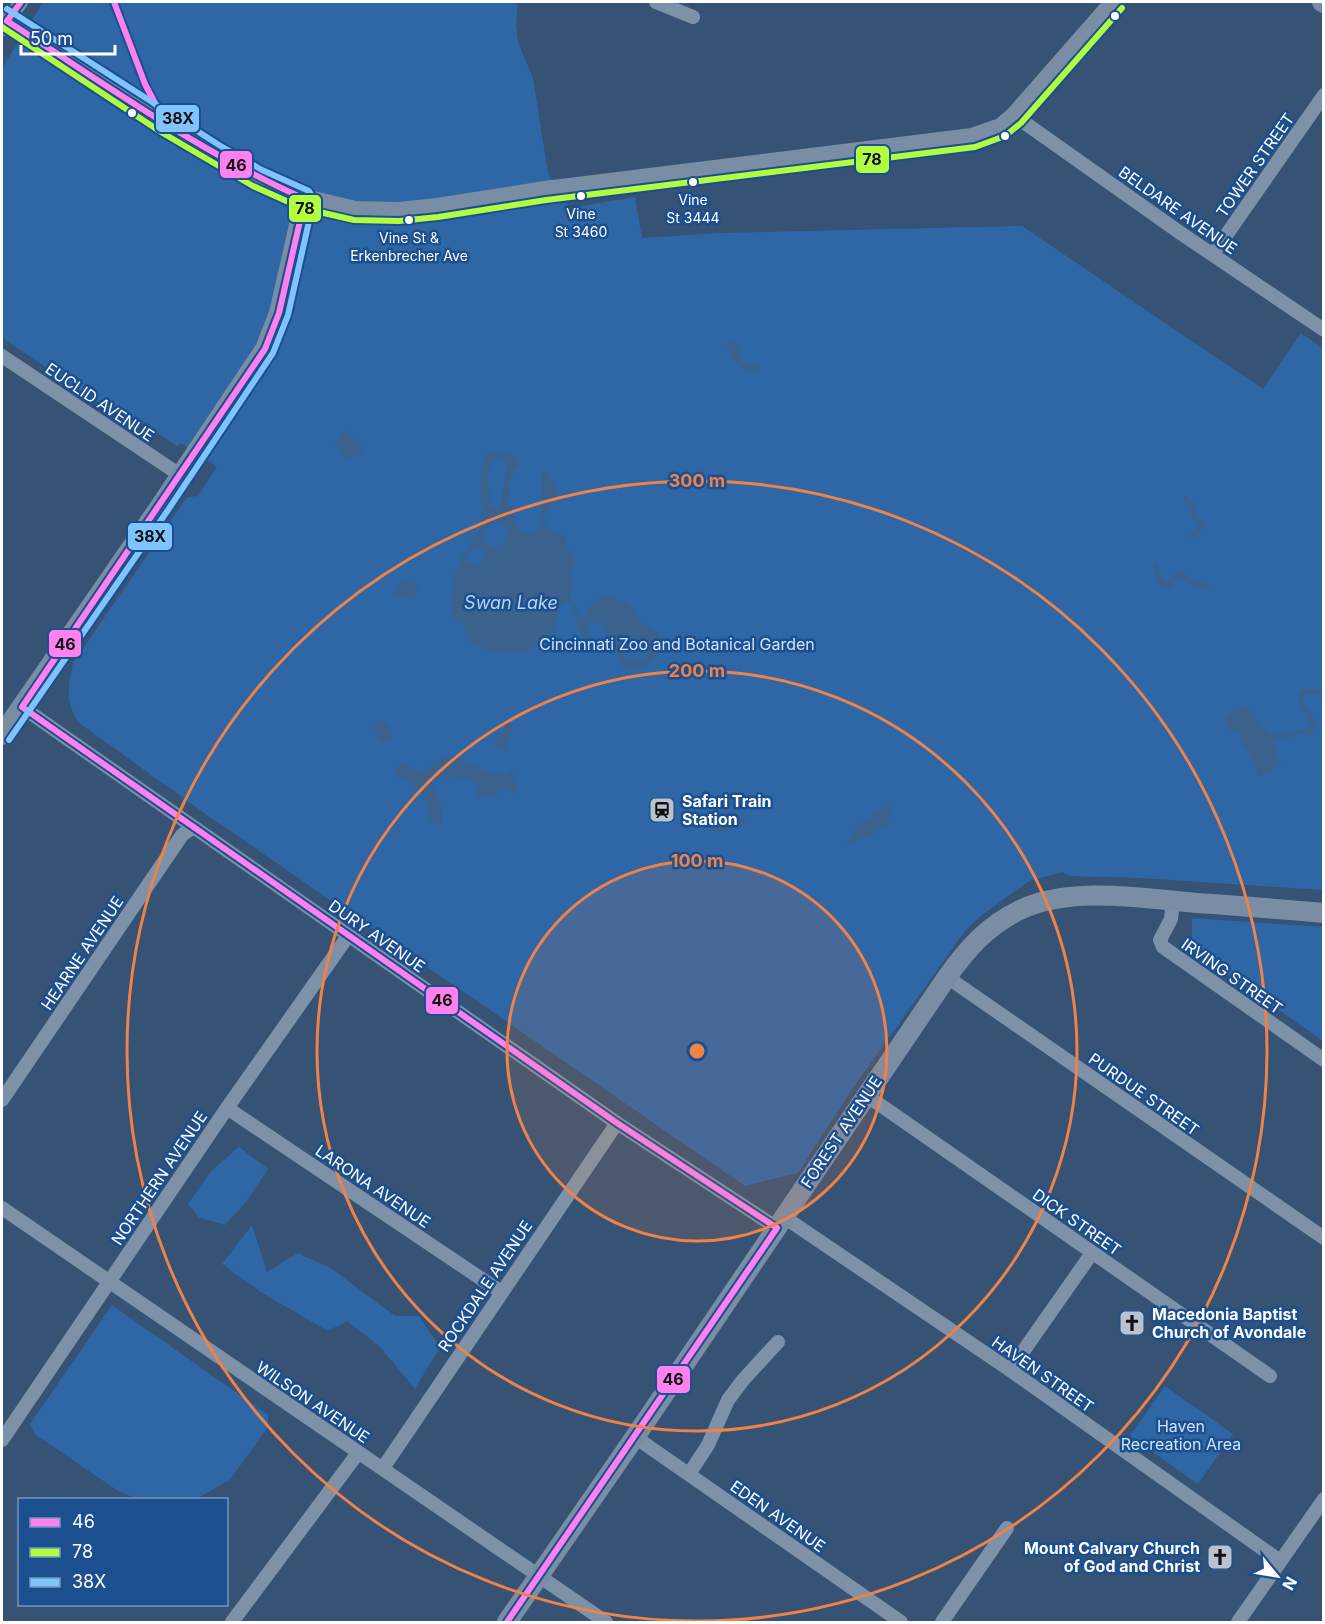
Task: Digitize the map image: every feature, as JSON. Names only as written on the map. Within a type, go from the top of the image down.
[{"type":"street","points":[[21,2],[4,22],[214,153],[258,178],[305,199],[336,207],[373,212],[437,208],[545,191],[972,138],[1001,128],[1015,116],[1115,2]]},
{"type":"street","points":[[656,2],[693,17]]},
{"type":"street","name":"TOWER STREET","points":[[1213,254],[1323,95]]},
{"type":"street","name":"BELDARE AVENUE","points":[[1015,116],[1323,330]]},
{"type":"street","points":[[2,735],[265,349],[279,313],[305,199]]},
{"type":"street","name":"EUCLID AVENUE","points":[[4,362],[180,475]]},
{"type":"street","name":"DURY AVENUE","points":[[22,707],[617,1123],[781,1222]]},
{"type":"street","name":"HEARNE AVENUE","points":[[2,1100],[182,835],[193,827]]},
{"type":"street","name":"FOREST AVENUE","points":[[507,1623],[946,977],[965,951],[982,934],[1000,920],[1021,909],[1044,901],[1085,896],[1323,913]]},
{"type":"street","name":"IRVING STREET","points":[[1173,901],[1171,919],[1160,940],[1163,947],[1323,1060]]},
{"type":"street","name":"NORTHERN AVENUE","points":[[2,1440],[227,1108],[348,936]]},
{"type":"street","name":"PURDUE STREET","points":[[946,977],[1323,1238]]},
{"type":"street","name":"DICK STREET","points":[[866,1095],[1269,1376]]},
{"type":"street","name":"LARONA AVENUE","points":[[227,1108],[501,1292]]},
{"type":"street","name":"ROCKDALE AVENUE","points":[[383,1468],[617,1123]]},
{"type":"street","name":"WILSON AVENUE","points":[[2,1208],[606,1623]]},
{"type":"street","name":"HAVEN STREET","points":[[781,1222],[1010,1370],[1280,1561]]},
{"type":"street","points":[[1010,1370],[1092,1253]]},
{"type":"street","points":[[689,1474],[708,1445],[728,1400],[778,1342]]},
{"type":"street","name":"EDEN AVENUE","points":[[635,1437],[902,1623]]},
{"type":"street","points":[[232,1623],[358,1453]]},
{"type":"street","points":[[1238,1623],[1323,1499]]},
{"type":"street","points":[[942,1623],[1006,1528]]},
{"type":"green space","name":"Cincinnati Zoo and Botanical Garden","points":[[43,2],[518,2],[516,25],[518,42],[533,78],[548,173],[570,208],[635,197],[642,238],[720,233],[1022,226],[1263,389],[1301,333],[1323,348],[1323,890],[1141,878],[1070,876],[1062,872],[1029,881],[978,918],[965,931],[851,1091],[798,1173],[745,1186],[207,815],[79,723],[71,709],[69,687],[73,663],[187,497],[198,496],[217,467],[181,443],[177,446],[147,426],[105,407],[2,338],[2,68]]},
{"type":"green space","points":[[1192,918],[1323,927],[1323,1041],[1194,951]]},
{"type":"green space","points":[[239,1147],[268,1169],[246,1202],[225,1225],[198,1217],[188,1204],[211,1171]]},
{"type":"green space","points":[[252,1225],[267,1272],[298,1253],[332,1269],[395,1316],[419,1316],[440,1347],[415,1389],[379,1346],[347,1321],[328,1331],[262,1293],[222,1264]]},
{"type":"green space","points":[[112,1305],[268,1415],[268,1427],[230,1480],[198,1498],[135,1498],[118,1491],[36,1435],[30,1424]]},
{"type":"green space","name":"Haven Recreation Area","points":[[1165,1386],[1233,1434],[1198,1484],[1130,1436]]},
{"type":"water","points":[[733,340],[744,363],[747,366],[759,365],[758,370],[746,369],[738,364],[726,345]]},
{"type":"water","points":[[345,430],[363,449],[359,455],[345,458],[334,444]]},
{"type":"water","name":"Swan Lake","points":[[500,452],[513,455],[521,464],[511,477],[508,503],[517,529],[524,532],[539,530],[544,470],[558,493],[543,518],[546,528],[566,537],[565,544],[575,560],[570,576],[572,585],[569,597],[578,613],[579,620],[583,620],[591,605],[605,596],[625,603],[641,622],[656,633],[661,641],[662,647],[655,658],[632,671],[623,667],[615,651],[599,650],[590,646],[582,637],[572,605],[567,602],[559,610],[549,635],[519,653],[503,650],[501,654],[490,651],[475,645],[467,638],[462,622],[454,618],[452,600],[455,575],[461,559],[481,528],[480,476],[486,454]],"holes":[[[499,457],[505,458],[507,463],[502,503],[497,510],[491,506],[488,486],[488,472],[494,460]],[[494,521],[504,524],[508,531],[505,542],[498,547],[485,542],[482,537],[487,525]],[[477,548],[484,551],[484,558],[480,564],[476,566],[468,563],[464,557],[470,550]],[[592,622],[607,628],[609,634],[604,644],[596,644],[590,638],[587,628]],[[635,643],[646,645],[648,649],[646,659],[641,661],[624,658],[625,647]]]},
{"type":"water","points":[[412,582],[418,587],[414,599],[394,594],[400,583]]},
{"type":"water","points":[[1246,706],[1271,736],[1281,764],[1259,776],[1253,758],[1241,744],[1241,735],[1230,731],[1225,724],[1226,716]]},
{"type":"water","points":[[506,720],[510,721],[512,731],[504,746],[507,749],[504,752],[496,746],[495,742],[497,736],[504,732]]},
{"type":"water","points":[[378,721],[389,725],[391,734],[389,741],[381,742],[374,730],[374,725]]},
{"type":"water","points":[[451,757],[500,775],[508,775],[510,770],[514,772],[511,778],[515,783],[516,793],[505,790],[503,787],[495,795],[479,798],[475,794],[478,785],[476,781],[453,776],[442,777],[431,781],[440,802],[442,825],[429,819],[426,802],[420,791],[395,775],[397,769],[401,764],[425,771],[440,759]]},
{"type":"water","points":[[888,805],[893,810],[887,817],[889,823],[862,839],[846,843],[857,826]]},
{"type":"water","points":[[733,814],[744,818],[745,823],[740,828],[713,832],[719,822]]},
{"type":"waterway","points":[[1186,498],[1187,502],[1192,503],[1194,516],[1203,527],[1190,537]]},
{"type":"waterway","points":[[1155,565],[1160,582],[1169,586],[1178,573],[1194,583],[1207,587]]},
{"type":"waterway","points":[[1271,736],[1292,735],[1297,731],[1309,733],[1314,721],[1302,706],[1300,693],[1312,691],[1324,694]]},
{"type":"transit line","name":"46","points":[[21,2],[7,21],[190,138],[227,160],[305,199],[279,313],[265,349],[22,707],[617,1123],[777,1228],[507,1622]]},
{"type":"transit line","name":"46","points":[[114,2],[145,84],[166,124]]},
{"type":"transit line","name":"78","points":[[2,27],[161,132],[253,186],[302,208],[354,220],[399,221],[546,200],[975,147],[1005,136],[1021,123],[1122,8]]},
{"type":"transit line","name":"38X","points":[[7,9],[219,145],[262,170],[309,191],[314,199],[288,315],[273,353],[9,740]]},
{"type":"place","name":"Vine St 3444","points":[[693,182]]},
{"type":"place","name":"Vine St 3460","points":[[581,196]]},
{"type":"place","name":"Vine St & Erkenbrecher Ave","points":[[409,220]]},
{"type":"place","name":"Safari Train Station","points":[[662,810]]},
{"type":"place","name":"Macedonia Baptist Church of Avondale","points":[[1132,1323]]},
{"type":"place","name":"Mount Calvary Church of God and Christ","points":[[1220,1557]]}]
